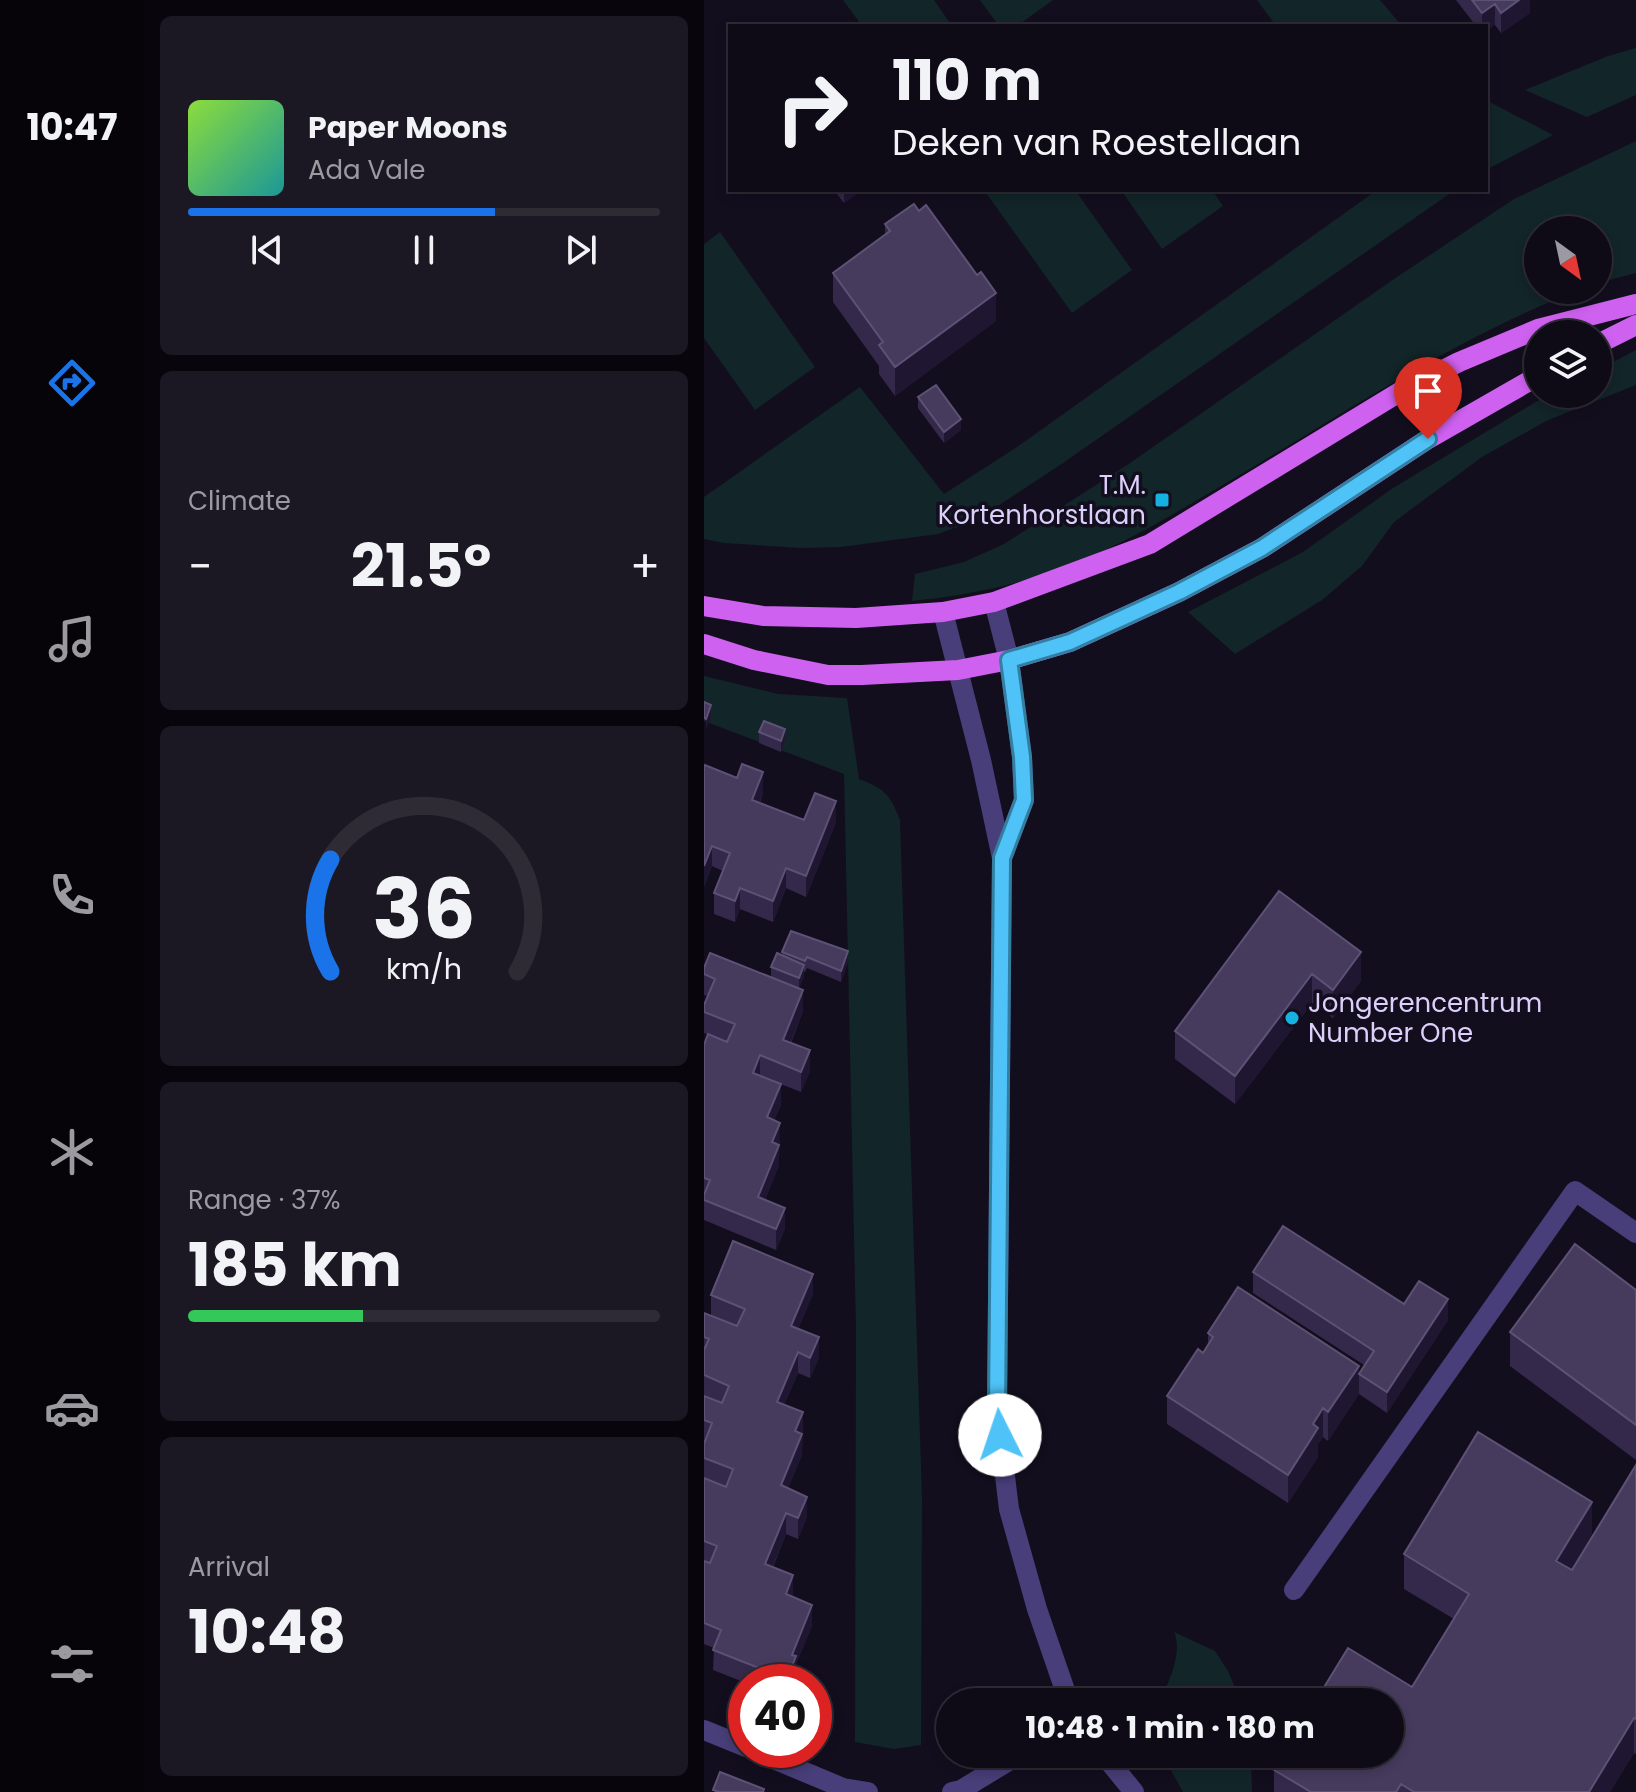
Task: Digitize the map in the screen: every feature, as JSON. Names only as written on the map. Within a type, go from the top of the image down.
[{"type":"main road","points":[[704,606],[763,616],[878,618],[943,612],[994,602],[1150,544],[1398,393],[1459,362],[1538,329],[1636,304]]},
{"type":"main road","points":[[1612,337],[1636,325]]},
{"type":"main road","points":[[704,644],[754,660],[828,675],[893,675],[958,670],[1009,660],[1070,642],[1179,592],[1262,548],[1428,439],[1524,384]]},
{"type":"street","points":[[994,602],[1009,660],[1022,757],[1024,800],[1002,858]]},
{"type":"street","points":[[943,612],[981,760],[1002,858],[997,1410],[1009,1509],[1037,1609],[1064,1688]]},
{"type":"street","points":[[1294,1590],[1575,1191],[1636,1233]]},
{"type":"street","points":[[704,1730],[728,1740]]},
{"type":"street","points":[[793,1768],[843,1790],[868,1792]]},
{"type":"street","points":[[952,1792],[961,1790],[997,1768]]},
{"type":"street","points":[[1114,1768],[1134,1792]]},
{"type":"green space","points":[[843,0],[934,0],[951,24],[861,24]]},
{"type":"green space","points":[[980,0],[1053,0],[1020,24],[998,24]]},
{"type":"green space","points":[[1257,0],[1380,0],[1400,24],[1275,24]]},
{"type":"green space","points":[[1636,48],[1636,95],[1587,117],[1525,90],[1608,56]]},
{"type":"green space","points":[[1488,101],[1553,135],[1488,169]]},
{"type":"green space","points":[[1636,141],[1636,273],[1612,279],[1612,216],[1524,216],[1524,304],[1545,304],[1450,351],[1174,514],[1104,551],[1020,582],[966,594],[912,601],[915,574],[964,562],[1004,544],[1130,463],[1514,199]]},
{"type":"green space","points":[[985,192],[1076,192],[1132,270],[1072,313]]},
{"type":"green space","points":[[1122,192],[1213,192],[1223,206],[1162,249]]},
{"type":"green space","points":[[1374,192],[1452,192],[978,519],[938,534],[841,547],[801,548],[704,539],[704,497],[860,387],[944,494],[1017,447]]},
{"type":"green space","points":[[720,232],[815,367],[755,410],[704,338],[704,244]]},
{"type":"green space","points":[[1636,350],[1636,385],[1612,395],[1612,363]]},
{"type":"green space","points":[[1527,408],[1578,408],[1546,421],[1482,457],[1394,522],[1362,566],[1322,600],[1235,654],[1188,612],[1303,552],[1393,488]]},
{"type":"green space","points":[[704,676],[778,694],[847,698],[859,779],[886,794],[900,820],[922,1499],[921,1745],[894,1749],[855,1742],[856,1329],[844,774],[704,721]]},
{"type":"green space","points":[[1174,1632],[1215,1651],[1235,1688],[1165,1688],[1176,1658]]},
{"type":"green space","points":[[1170,1768],[1251,1768],[1252,1792],[1183,1792]]},
{"type":"building","points":[[1472,0],[1519,0],[1501,13],[1495,4],[1482,13]]},
{"type":"building","points":[[914,204],[919,211],[926,205],[977,275],[981,272],[996,293],[895,367],[879,345],[883,342],[833,273],[890,231],[885,224]]},
{"type":"building","points":[[936,385],[961,419],[944,432],[918,397]]},
{"type":"building","points":[[704,702],[711,705],[706,719],[704,718]]},
{"type":"building","points":[[764,721],[785,729],[781,741],[759,732]]},
{"type":"building","points":[[742,764],[763,772],[752,800],[804,820],[815,793],[836,801],[806,876],[786,868],[773,901],[740,888],[735,901],[714,893],[730,853],[712,846],[704,866],[705,765],[737,778]]},
{"type":"building","points":[[1279,891],[1361,952],[1333,990],[1312,974],[1235,1076],[1175,1031]]},
{"type":"building","points":[[791,931],[848,951],[841,971],[807,957],[805,961],[782,952]]},
{"type":"building","points":[[710,953],[803,990],[783,1040],[810,1050],[801,1072],[760,1055],[753,1073],[781,1084],[767,1117],[780,1123],[772,1142],[779,1145],[758,1197],[785,1208],[776,1229],[704,1200],[710,1180],[704,1178],[704,1045],[708,1034],[727,1042],[735,1024],[704,1012],[715,979],[704,974]]},
{"type":"building","points":[[777,953],[804,965],[799,978],[771,967]]},
{"type":"building","points":[[1283,1226],[1404,1304],[1419,1281],[1448,1299],[1387,1392],[1359,1374],[1374,1351],[1253,1272]]},
{"type":"building","points":[[733,1241],[813,1274],[791,1326],[819,1337],[810,1358],[798,1352],[777,1402],[803,1412],[795,1431],[802,1434],[781,1485],[807,1497],[798,1518],[786,1513],[765,1564],[793,1575],[786,1594],[812,1605],[792,1655],[796,1656],[793,1664],[749,1664],[713,1650],[721,1630],[704,1623],[704,1561],[710,1563],[717,1546],[704,1541],[704,1478],[726,1487],[733,1469],[704,1458],[704,1444],[712,1423],[704,1420],[704,1396],[722,1403],[729,1386],[704,1375],[704,1350],[709,1339],[704,1337],[704,1313],[737,1326],[745,1309],[711,1295]]},
{"type":"building","points":[[1575,1244],[1636,1290],[1636,1425],[1510,1332]]},
{"type":"building","points":[[1238,1287],[1359,1366],[1328,1412],[1323,1408],[1313,1424],[1318,1428],[1288,1475],[1167,1396],[1198,1349],[1203,1353],[1213,1337],[1208,1333]]},
{"type":"building","points":[[1478,1432],[1592,1502],[1556,1561],[1572,1570],[1636,1465],[1636,1719],[1589,1792],[1414,1792],[1401,1784],[1396,1792],[1311,1792],[1274,1770],[1404,1768],[1404,1688],[1324,1688],[1348,1648],[1412,1687],[1469,1594],[1404,1554]]},
{"type":"building","points":[[720,1772],[764,1789],[763,1792],[713,1790]]},
{"type":"place","name":"T.M. Kortenhorstlaan","points":[[1162,500]]},
{"type":"place","name":"Jongerencentrum Number One","points":[[1292,1018]]},
{"type":"route","points":[[1000,1435],[997,1410],[1002,858],[1024,800],[1022,757],[1009,660],[1070,642],[1179,592],[1262,548],[1428,439]]}]
